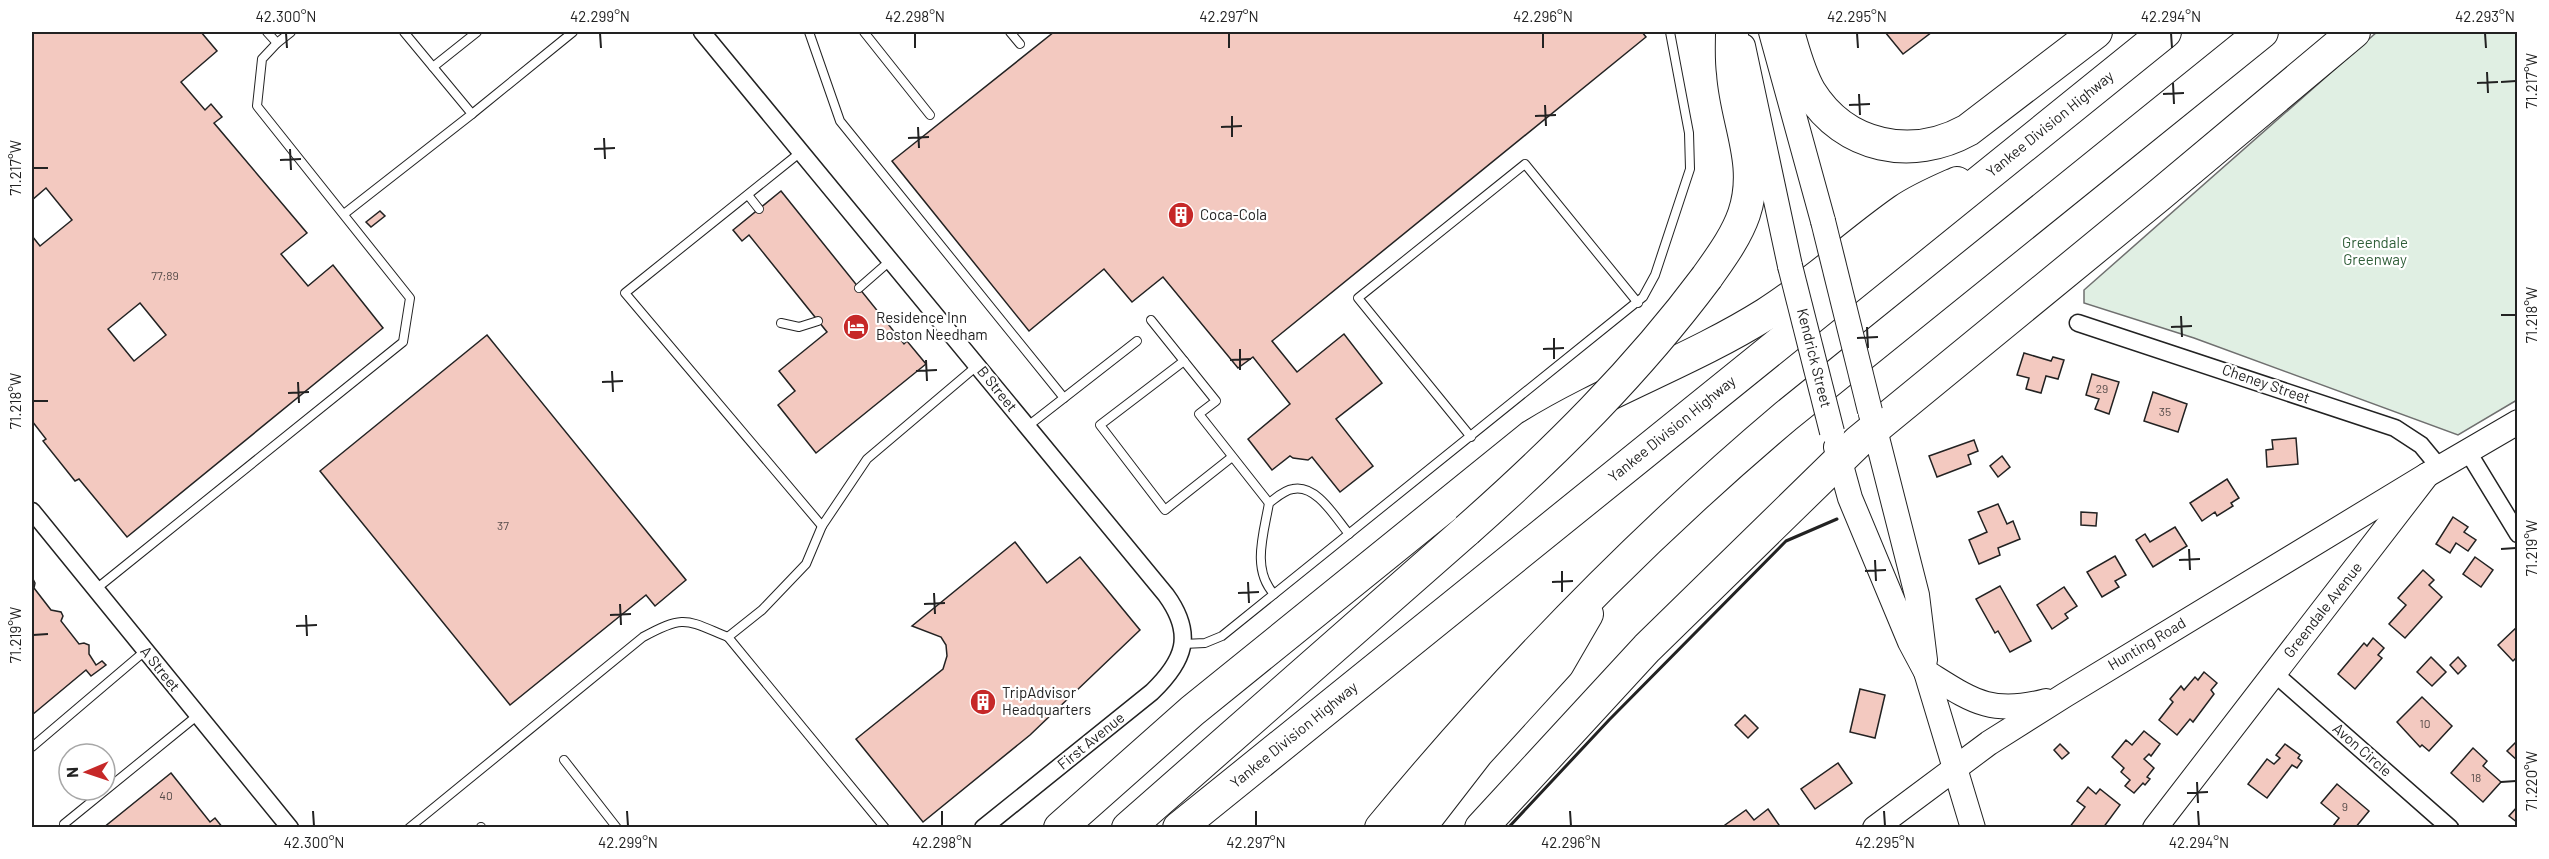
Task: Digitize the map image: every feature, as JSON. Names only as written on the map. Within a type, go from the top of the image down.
[{"type":"highway","points":[[1128,828],[1536,467],[1603,401],[1655,343],[1707,278],[1740,224],[1750,177],[1750,154],[1732,74],[1732,32]]},
{"type":"highway","points":[[1788,32],[1804,80],[1825,111],[1844,127],[1870,140],[1913,148],[1945,142],[1968,130],[2096,32]]},
{"type":"highway","name":"Yankee Division Highway","points":[[1179,828],[2165,32]]},
{"type":"highway","points":[[1381,828],[1491,699],[1610,575],[1710,482],[1786,416],[2262,32]]},
{"type":"highway","points":[[1481,828],[1836,445],[2157,197],[2354,32]]},
{"type":"highway","points":[[1060,828],[1192,711],[1532,436],[1593,400],[1696,353],[1748,325],[1808,286],[1905,208],[2011,155]]},
{"type":"highway","points":[[1419,828],[1477,753],[1558,664],[1610,575]]},
{"type":"main road","name":"Kendrick Street","points":[[1740,32],[1790,266],[1854,508],[1907,635],[1926,672],[1973,828]]},
{"type":"main road","name":"Kendrick Street","points":[[1771,32],[1823,221],[1917,595],[1926,672]]},
{"type":"main road","name":"Greendale Avenue","points":[[2155,828],[2434,471],[2517,422]]},
{"type":"main road","name":"Hunting Road","points":[[1875,828],[1954,769],[2065,695],[2434,471]]},
{"type":"main road","points":[[1926,672],[1974,701],[1991,706],[2021,706],[2065,695]]},
{"type":"street","name":"B Street","points":[[702,32],[1173,604],[1181,624],[1183,644]]},
{"type":"street","name":"Cheney Street","points":[[2078,323],[2395,428],[2421,445],[2434,471]]},
{"type":"street","points":[[2468,452],[2517,534]]},
{"type":"street","name":"A Street","points":[[32,511],[290,828]]},
{"type":"street","name":"First Avenue","points":[[983,828],[1152,692],[1175,667],[1183,644]]},
{"type":"street","name":"Avon Circle","points":[[2274,673],[2450,828]]},
{"type":"lane","points":[[267,32],[277,43]]},
{"type":"lane","points":[[96,589],[403,342],[410,298],[257,106],[262,59],[291,32]]},
{"type":"lane","points":[[404,32],[472,114]]},
{"type":"lane","points":[[433,67],[477,32]]},
{"type":"lane","points":[[344,214],[573,32]]},
{"type":"lane","points":[[809,32],[840,121],[1064,398]]},
{"type":"lane","points":[[864,32],[930,116]]},
{"type":"lane","points":[[1010,32],[1020,44]]},
{"type":"lane","points":[[1183,644],[1214,640],[1638,303],[1652,283],[1690,169],[1690,139],[1670,32]]},
{"type":"lane","points":[[802,151],[625,293],[822,526]]},
{"type":"lane","points":[[1471,437],[1358,298],[1500,184],[1525,164],[1638,303]]},
{"type":"lane","points":[[748,195],[759,209]]},
{"type":"lane","points":[[859,288],[891,260]]},
{"type":"lane","points":[[1151,320],[1216,401],[1199,414],[1269,503]]},
{"type":"lane","points":[[781,323],[799,327],[818,321]]},
{"type":"lane","points":[[1028,426],[1137,340]]},
{"type":"lane","points":[[1184,361],[1100,425],[1165,510],[1232,457]]},
{"type":"lane","points":[[728,637],[762,610],[806,564],[822,526],[867,459],[978,365]]},
{"type":"lane","points":[[1274,594],[1265,582],[1261,566],[1261,547],[1269,503],[1286,491],[1305,490],[1318,498],[1349,534]]},
{"type":"lane","points":[[409,828],[643,637],[670,622],[689,621],[728,637],[885,828]]},
{"type":"lane","points":[[32,747],[145,651]]},
{"type":"lane","points":[[64,824],[198,715]]},
{"type":"lane","points":[[564,760],[617,828]]},
{"type":"green space","name":"Greendale Greenway","points":[[2377,32],[2517,32],[2517,400],[2458,435],[2194,338],[2084,303],[2084,290]]},
{"type":"building","points":[[32,32],[201,32],[217,51],[181,82],[205,110],[211,104],[222,117],[214,123],[307,233],[281,254],[308,286],[333,265],[383,328],[127,537],[79,479],[75,481],[43,441],[46,439],[32,421],[32,236],[40,246],[72,220],[46,188],[32,200]],"holes":[[[140,303],[166,335],[134,361],[108,329]]]},
{"type":"building","name":"Coca-Cola","points":[[1054,32],[1642,32],[1646,37],[1272,341],[1297,372],[1344,334],[1382,383],[1336,419],[1373,466],[1340,492],[1312,457],[1308,460],[1290,456],[1272,470],[1248,439],[1290,404],[1253,357],[1238,368],[1163,277],[1132,302],[1104,269],[1029,331],[892,161]]},
{"type":"building","points":[[1885,32],[1932,32],[1903,54]]},
{"type":"building","name":"Residence Inn Boston Needham","points":[[781,191],[904,344],[907,341],[926,364],[816,453],[778,405],[795,391],[779,371],[827,332],[749,235],[742,241],[733,230]]},
{"type":"building","points":[[380,211],[385,216],[371,227],[366,222]]},
{"type":"building","points":[[487,335],[686,580],[655,606],[646,595],[510,705],[320,471]]},
{"type":"building","points":[[2024,353],[2051,361],[2053,357],[2064,360],[2058,379],[2046,376],[2041,393],[2026,389],[2029,378],[2017,375]]},
{"type":"building","points":[[2092,374],[2119,382],[2109,414],[2095,409],[2099,399],[2086,395]]},
{"type":"building","points":[[2153,392],[2187,404],[2178,432],[2144,421]]},
{"type":"building","points":[[2296,438],[2298,464],[2267,467],[2266,450],[2273,449],[2272,440]]},
{"type":"building","points":[[1974,440],[1978,451],[1968,455],[1971,464],[1937,477],[1929,456]]},
{"type":"building","points":[[2002,456],[2010,467],[1998,477],[1990,466]]},
{"type":"building","points":[[2227,479],[2239,498],[2231,503],[2233,506],[2217,516],[2215,512],[2202,521],[2190,503]]},
{"type":"building","points":[[1998,504],[2007,524],[2013,521],[2020,539],[1998,548],[2000,555],[1979,564],[1969,540],[1987,532],[1978,512]]},
{"type":"building","points":[[2081,512],[2097,513],[2096,526],[2081,525]]},
{"type":"building","points":[[2453,517],[2468,527],[2464,532],[2476,540],[2468,551],[2456,543],[2450,553],[2436,544]]},
{"type":"building","points":[[2175,527],[2187,546],[2153,567],[2136,540],[2145,534],[2150,542]]},
{"type":"building","name":"TripAdvisor Headquarters","points":[[1015,542],[1047,583],[1080,557],[1140,630],[1030,735],[923,822],[856,739],[943,669],[947,656],[946,645],[941,637],[912,626]]},
{"type":"building","points":[[2115,556],[2126,575],[2115,581],[2119,587],[2102,597],[2087,572]]},
{"type":"building","points":[[2475,557],[2493,570],[2481,587],[2463,574]]},
{"type":"building","points":[[2423,570],[2434,580],[2429,585],[2442,597],[2405,638],[2389,624],[2406,605],[2398,598]]},
{"type":"building","points":[[32,577],[35,583],[34,588],[51,610],[61,612],[63,616],[61,621],[79,644],[89,645],[89,654],[96,665],[102,661],[106,665],[91,676],[86,670],[32,715]]},
{"type":"building","points":[[2000,586],[2031,641],[2010,652],[1998,631],[1995,633],[1976,599]]},
{"type":"building","points":[[2064,587],[2077,606],[2065,614],[2068,618],[2052,629],[2037,605]]},
{"type":"building","points":[[2518,626],[2518,661],[2515,659],[2513,661],[2498,645]]},
{"type":"building","points":[[2373,638],[2384,648],[2378,655],[2382,658],[2355,689],[2338,674],[2364,643],[2367,646]]},
{"type":"building","points":[[2431,657],[2446,672],[2432,686],[2417,672]]},
{"type":"building","points":[[2458,657],[2466,666],[2458,674],[2450,665]]},
{"type":"building","points":[[2204,672],[2217,683],[2211,690],[2214,694],[2193,722],[2190,719],[2177,735],[2159,720],[2173,702],[2170,699],[2181,686],[2184,690],[2195,677],[2198,680]]},
{"type":"building","points":[[1860,689],[1885,695],[1875,738],[1850,732]]},
{"type":"building","points":[[2422,697],[2452,726],[2429,751],[2422,745],[2420,747],[2397,722]]},
{"type":"building","points":[[1745,715],[1758,728],[1748,738],[1735,725]]},
{"type":"building","points":[[2144,731],[2160,744],[2151,756],[2149,754],[2144,759],[2154,768],[2147,777],[2150,779],[2134,793],[2125,786],[2130,780],[2121,772],[2124,768],[2112,757],[2126,740],[2132,745]]},
{"type":"building","points":[[2518,740],[2518,761],[2507,751]]},
{"type":"building","points":[[2060,744],[2069,753],[2062,759],[2054,750]]},
{"type":"building","points":[[2285,744],[2300,755],[2298,758],[2302,761],[2297,768],[2292,765],[2267,798],[2248,784],[2267,759],[2274,764],[2280,758],[2276,755]]},
{"type":"building","points":[[2473,748],[2487,761],[2483,766],[2501,782],[2483,802],[2451,773]]},
{"type":"building","points":[[1838,763],[1852,783],[1815,809],[1801,789]]},
{"type":"building","points":[[171,773],[210,822],[215,818],[223,828],[103,828]]},
{"type":"building","points":[[2337,784],[2369,811],[2355,828],[2335,828],[2333,826],[2339,818],[2321,803]]},
{"type":"building","points":[[2088,787],[2096,794],[2100,789],[2120,805],[2103,828],[2069,828],[2085,807],[2077,801]]},
{"type":"building","points":[[2518,806],[2518,823],[2509,816]]},
{"type":"building","points":[[1768,809],[1781,828],[1726,828],[1725,825],[1746,810],[1754,820]]},
{"type":"wall","points":[[1508,828],[1609,720],[1786,541],[1837,519]]},
{"type":"place","name":"Coca-Cola","points":[[1181,215]]},
{"type":"place","name":"Residence Inn Boston Needham","points":[[856,327]]},
{"type":"place","name":"TripAdvisor Headquarters","points":[[983,702]]}]
